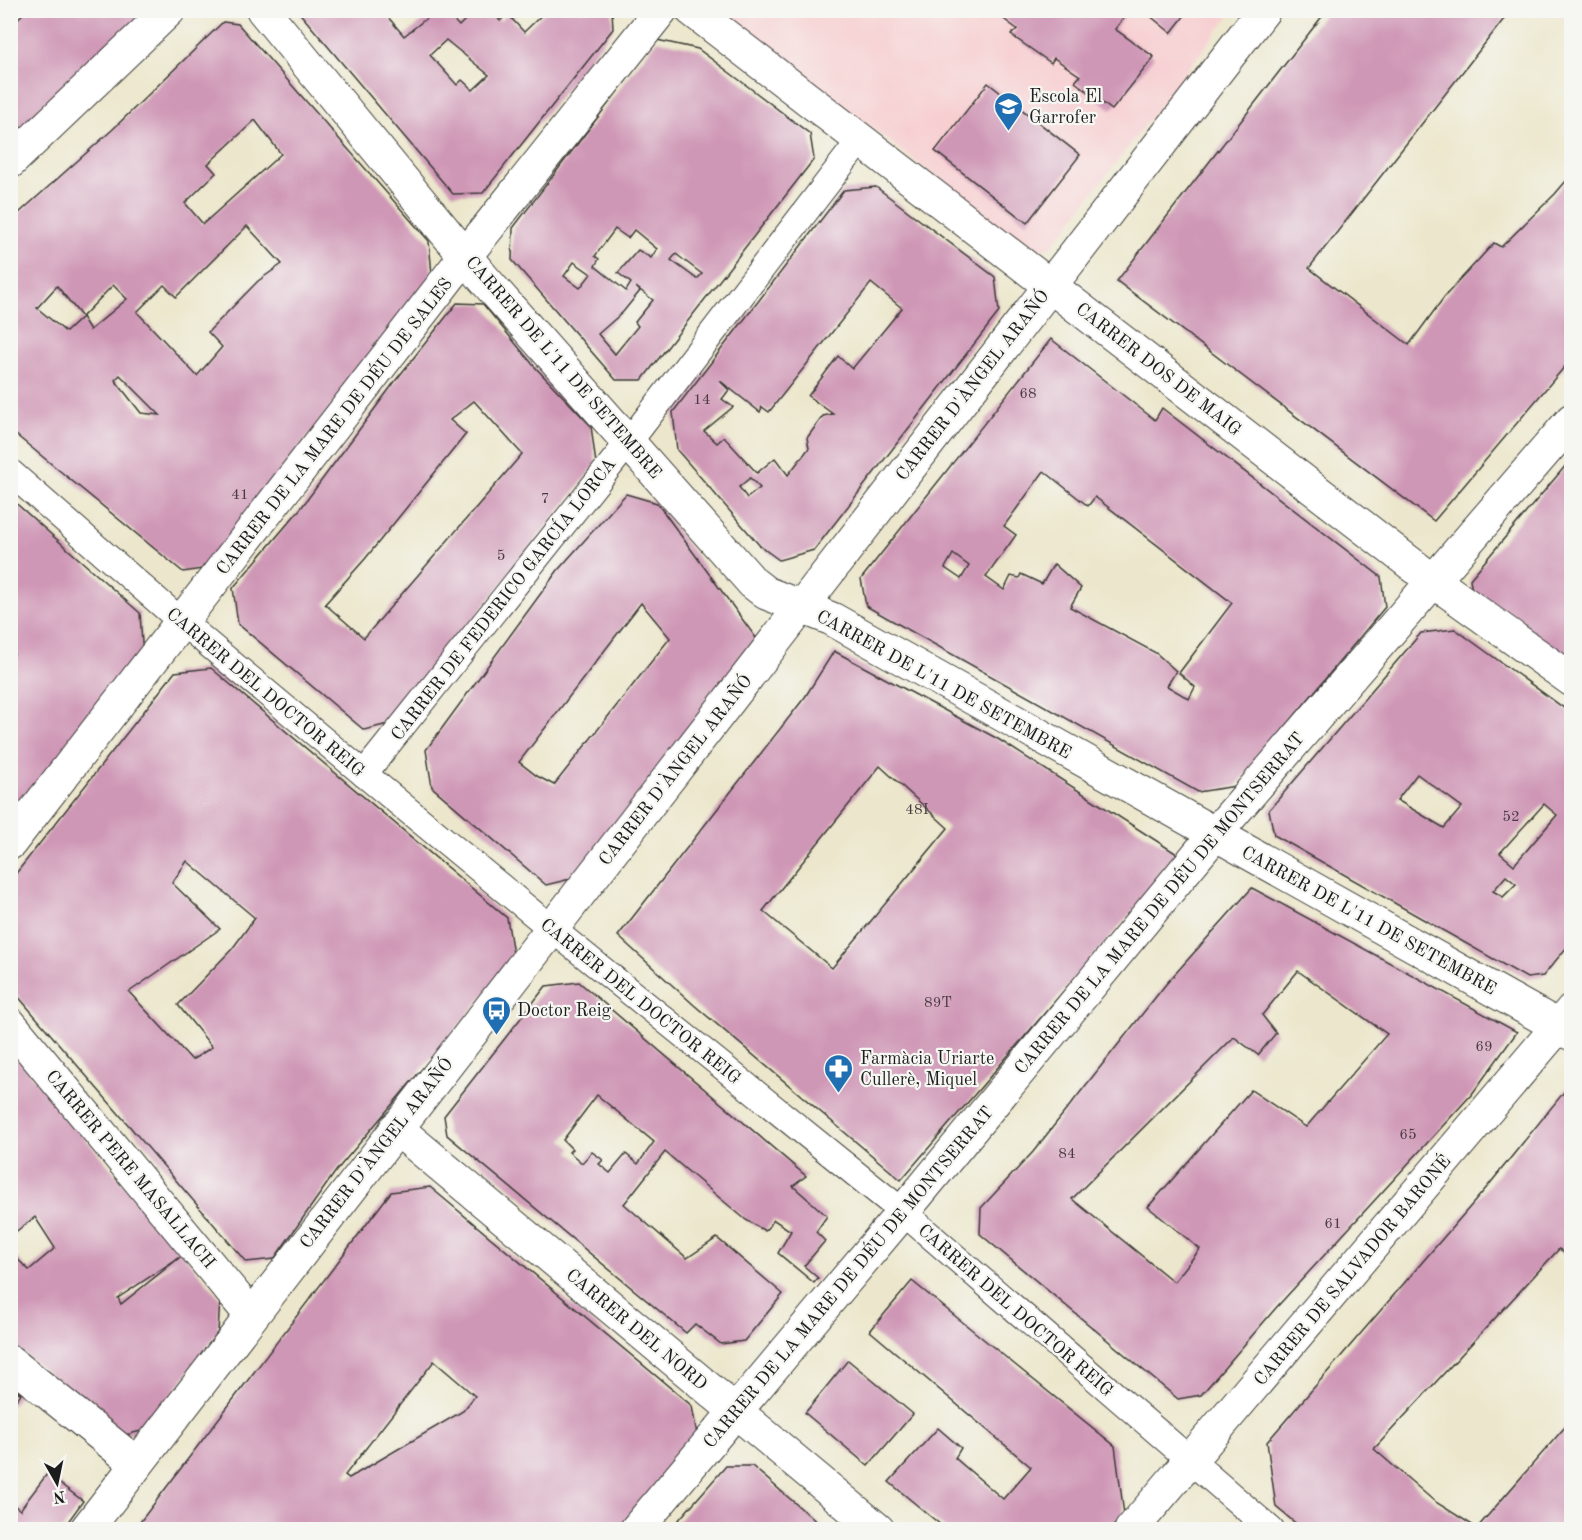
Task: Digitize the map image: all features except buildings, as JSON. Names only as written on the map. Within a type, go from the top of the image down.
[{"type":"street","points":[[10,162],[169,10]]},
{"type":"street","name":"CARRER DE L'11 DE SETEMBRE","points":[[263,10],[484,279],[753,583],[766,593],[832,619],[1215,834],[1567,1024]]},
{"type":"street","name":"CARRER DE LA MARE DE DÉU DE SALES","points":[[10,843],[466,255],[661,10]]},
{"type":"street","name":"CARRER DOS DE MAIG","points":[[692,10],[1432,580],[1572,680]]},
{"type":"street","name":"CARRER D'ÀNGEL ARAÑÓ","points":[[86,1530],[1264,10]]},
{"type":"street","name":"CARRER DE FEDERICO GARCÍA LORCA","points":[[364,774],[628,443],[861,139]]},
{"type":"street","name":"CARRER DE LA MARE DE DÉU DE MONTSERRAT","points":[[636,1530],[903,1212],[1215,834],[1572,420]]},
{"type":"street","name":"CARRER DEL DOCTOR REIG","points":[[10,472],[182,622],[364,774],[903,1212],[1271,1530]]},
{"type":"street","name":"CARRER PERE MASALLACH","points":[[10,1024],[251,1315]]},
{"type":"street","name":"CARRER DE SALVADOR BARONÉ","points":[[1131,1530],[1567,1024]]},
{"type":"street","name":"CARRER DEL NORD","points":[[396,1128],[878,1530]]},
{"type":"street","points":[[10,1362],[137,1464]]},
{"type":"shaded area","name":"Escola El Garrofer","points":[[723,11],[1233,11],[1051,247],[1029,249],[725,15]]},
{"type":"place","name":"Escola El Garrofer","points":[[1008,132]]},
{"type":"place","name":"Doctor Reig","points":[[496,1036]]},
{"type":"place","name":"Farmàcia Uriarte Cullerè, Miquel","points":[[839,1094]]}]
